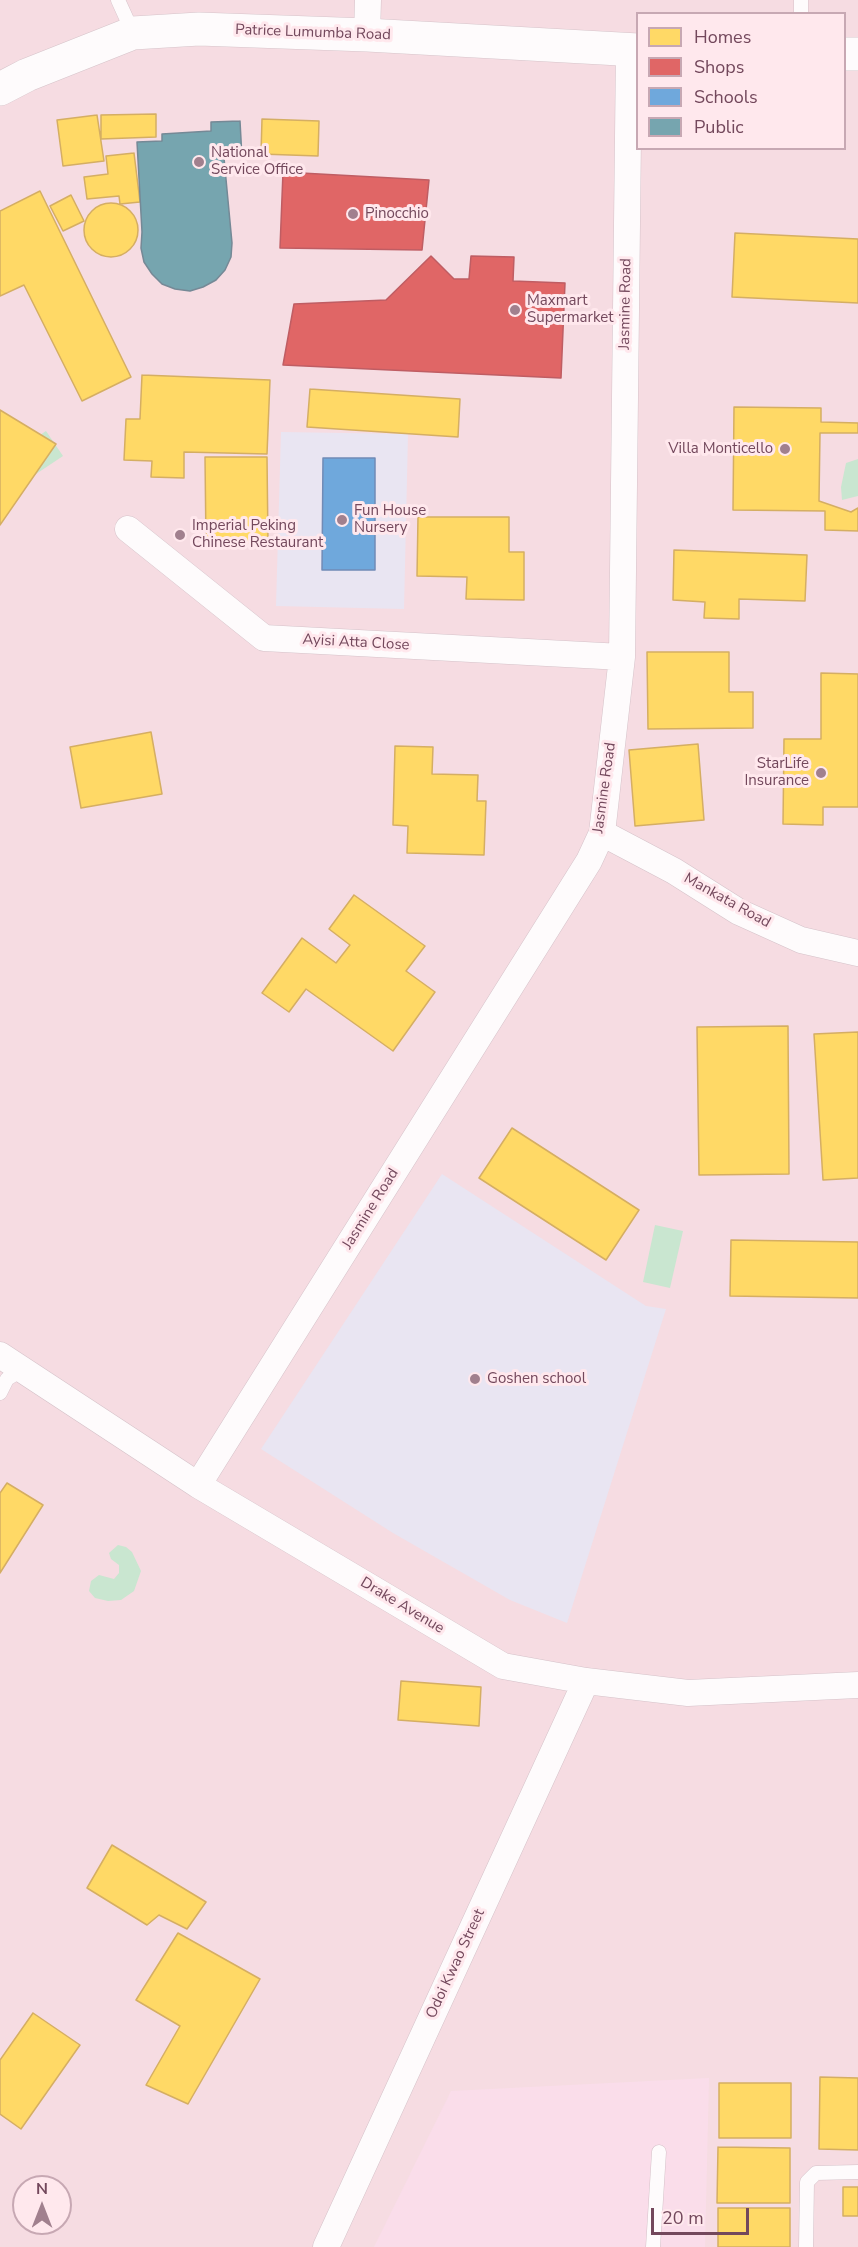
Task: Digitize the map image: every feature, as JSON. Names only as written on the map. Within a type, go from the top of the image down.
[{"type":"street","points":[[367,35],[368,0]]},
{"type":"street","name":"Patrice Lumumba Road","points":[[0,89],[27,75],[133,33],[199,29],[367,35],[633,50]]},
{"type":"street","name":"Jasmine Road","points":[[198,1485],[589,861],[602,833],[622,657],[633,50]]},
{"type":"street","name":"Ayisi Atta Close","points":[[128,529],[264,638],[622,657]]},
{"type":"street","name":"Mankata Road","points":[[602,833],[674,871],[739,912],[790,936],[858,953]]},
{"type":"street","name":"Drake Avenue","points":[[0,1355],[198,1485],[503,1666],[586,1681],[687,1693],[858,1685]]},
{"type":"street","name":"Odoi Kwao Street","points":[[326,2247],[586,1681]]},
{"type":"lane","points":[[118,0],[133,33]]},
{"type":"lane","points":[[0,1393],[7,1379],[24,1369]]},
{"type":"lane","points":[[653,2247],[659,2152]]},
{"type":"lane","points":[[806,2247],[807,2182],[816,2173],[858,2172]]},
{"type":"shaded area","points":[[0,0],[858,0],[858,2247],[0,2247]]},
{"type":"shaded area","points":[[46,431],[63,456],[12,490],[0,462]]},
{"type":"shaded area","name":"Fun House Nursery","points":[[281,432],[408,434],[404,609],[276,606]]},
{"type":"shaded area","points":[[858,459],[858,496],[842,500],[841,487],[846,463]]},
{"type":"shaded area","name":"Goshen school","points":[[442,1174],[646,1306],[666,1309],[567,1623],[510,1600],[393,1533],[261,1449]]},
{"type":"shaded area","points":[[655,1225],[683,1231],[670,1288],[643,1282]]},
{"type":"shaded area","points":[[118,1545],[132,1552],[141,1571],[134,1591],[121,1600],[108,1601],[95,1598],[89,1591],[91,1581],[99,1575],[114,1579],[119,1573],[119,1565],[111,1559],[109,1553]]},
{"type":"shaded area","points":[[709,2078],[705,2247],[374,2247],[451,2091]]},
{"type":"building: Homes","points":[[156,114],[156,137],[101,139],[101,115]]},
{"type":"building: Homes","points":[[97,115],[104,161],[63,166],[57,120]]},
{"type":"building: Homes","points":[[262,119],[319,121],[318,156],[261,154]]},
{"type":"building: Homes","points":[[134,153],[140,202],[120,204],[119,196],[87,199],[84,177],[108,174],[106,156]]},
{"type":"building: Homes","points":[[40,191],[131,377],[82,401],[24,285],[0,296],[0,211]]},
{"type":"building: Homes","points":[[71,195],[84,221],[63,231],[50,206]]},
{"type":"building: Homes","points":[[106,203],[116,203],[126,207],[134,215],[138,230],[134,245],[126,253],[116,257],[106,257],[96,253],[88,245],[84,235],[84,225],[88,215],[96,207]]},
{"type":"building: Homes","points":[[735,233],[858,239],[858,303],[732,297]]},
{"type":"building: Homes","points":[[142,375],[270,380],[267,454],[184,452],[184,478],[151,477],[152,461],[124,460],[126,419],[140,419]]},
{"type":"building: Homes","points":[[310,389],[460,399],[458,437],[307,427]]},
{"type":"building: Homes","points":[[734,407],[821,408],[821,422],[858,423],[858,433],[820,433],[819,501],[851,512],[858,508],[858,531],[825,530],[825,511],[733,510]]},
{"type":"building: Homes","points":[[0,410],[56,444],[0,525]]},
{"type":"building: Homes","points":[[205,457],[267,457],[268,543],[206,544]]},
{"type":"building: Homes","points":[[418,517],[509,517],[509,552],[524,552],[524,600],[466,599],[467,577],[417,576]]},
{"type":"building: Homes","points":[[674,550],[807,555],[805,601],[739,599],[739,619],[704,618],[705,602],[673,600]]},
{"type":"building: Homes","points":[[647,652],[729,652],[729,692],[753,692],[753,728],[648,729]]},
{"type":"building: Homes","name":"StarLife Insurance","points":[[821,673],[858,674],[858,807],[823,807],[823,825],[783,824],[784,739],[821,739]]},
{"type":"building: Homes","points":[[151,732],[162,794],[81,808],[70,747]]},
{"type":"building: Homes","points":[[698,744],[704,820],[635,826],[629,750]]},
{"type":"building: Homes","points":[[395,746],[433,747],[432,774],[478,775],[477,801],[486,801],[484,855],[407,853],[408,826],[393,825]]},
{"type":"building: Homes","points":[[354,895],[425,946],[406,971],[435,992],[393,1051],[306,989],[289,1012],[262,993],[302,938],[336,963],[350,945],[329,929]]},
{"type":"building: Homes","points":[[788,1026],[789,1174],[699,1175],[697,1027]]},
{"type":"building: Homes","points":[[858,1032],[858,1178],[823,1180],[814,1034]]},
{"type":"building: Homes","points":[[512,1128],[639,1210],[606,1260],[479,1178]]},
{"type":"building: Homes","points":[[731,1240],[858,1242],[858,1298],[730,1296]]},
{"type":"building: Homes","points":[[7,1483],[43,1505],[0,1573],[0,1493]]},
{"type":"building: Homes","points":[[401,1681],[481,1687],[479,1726],[398,1720]]},
{"type":"building: Homes","points":[[112,1845],[206,1902],[187,1929],[159,1915],[147,1925],[87,1888]]},
{"type":"building: Homes","points":[[178,1933],[260,1979],[188,2104],[146,2085],[180,2026],[136,2000]]},
{"type":"building: Homes","points":[[33,2013],[80,2045],[21,2129],[0,2114],[0,2060]]},
{"type":"building: Homes","points":[[820,2077],[858,2078],[858,2150],[819,2149]]},
{"type":"building: Homes","points":[[719,2083],[791,2083],[791,2138],[719,2138]]},
{"type":"building: Homes","points":[[718,2147],[790,2148],[790,2203],[717,2203]]},
{"type":"building: Homes","points":[[843,2187],[858,2187],[858,2216],[843,2216]]},
{"type":"building: Homes","points":[[718,2208],[790,2208],[790,2247],[718,2247]]},
{"type":"building: Shops","name":"Pinocchio","points":[[283,172],[429,180],[422,250],[280,248]]},
{"type":"building: Shops","points":[[431,256],[454,279],[469,279],[471,256],[514,257],[513,281],[565,283],[561,378],[283,365],[294,304],[386,300]]},
{"type":"building: Schools","points":[[323,458],[375,458],[375,570],[322,570]]},
{"type":"building: Public","points":[[240,121],[242,158],[224,158],[232,243],[231,257],[225,270],[216,280],[190,291],[162,284],[144,262],[141,248],[137,142],[162,141],[162,134],[211,131],[211,122]]},
{"type":"place","name":"National Service Office","points":[[199,162]]},
{"type":"place","name":"Pinocchio","points":[[353,214]]},
{"type":"place","name":"Maxmart Supermarket","points":[[515,310]]},
{"type":"place","name":"Villa Monticello","points":[[785,449]]},
{"type":"place","name":"Fun House Nursery","points":[[342,520]]},
{"type":"place","name":"Imperial Peking Chinese Restaurant","points":[[180,535]]},
{"type":"place","name":"StarLife Insurance","points":[[821,773]]},
{"type":"place","name":"Goshen school","points":[[475,1379]]}]
